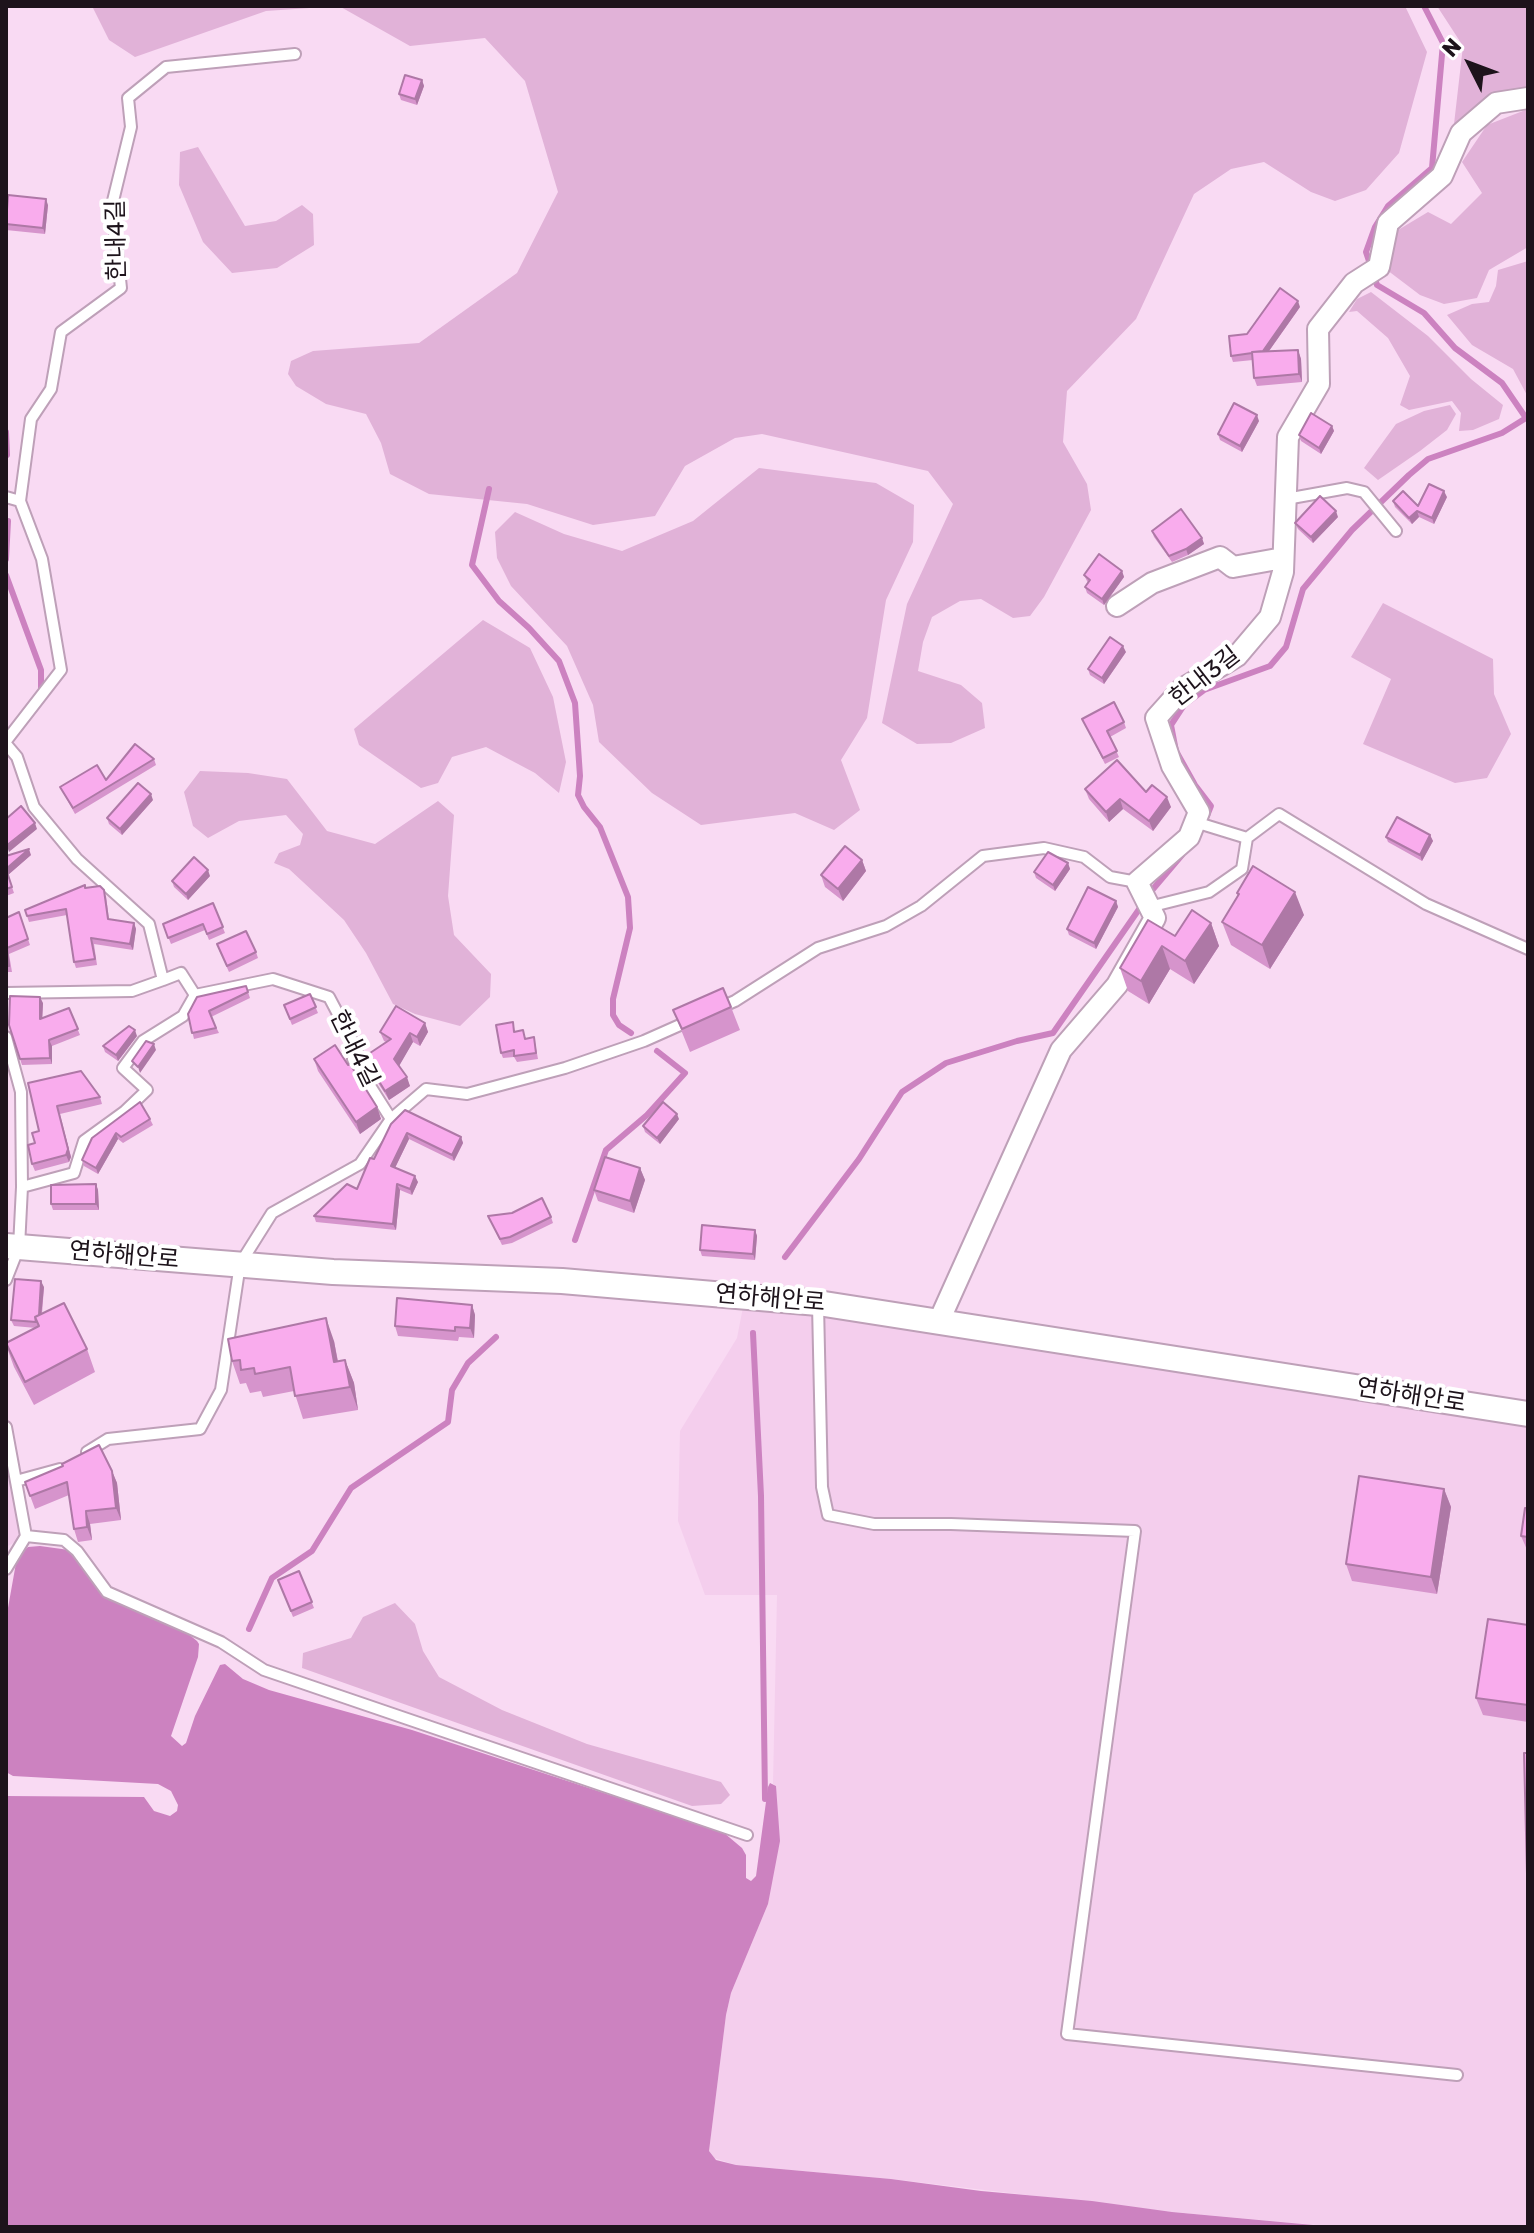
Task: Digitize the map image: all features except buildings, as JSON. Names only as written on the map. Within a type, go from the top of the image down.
[{"type":"street","name":"한내3길","points":[[1195,822],[1199,812],[1172,766],[1156,718],[1182,689],[1237,656],[1270,617],[1283,572],[1288,437],[1319,384],[1318,329],[1354,283],[1379,267],[1388,223],[1442,176],[1461,133],[1496,103],[1528,98]]},
{"type":"street","points":[[1117,606],[1152,583],[1220,557],[1233,567],[1283,558]]},
{"type":"street","points":[[939,1321],[1061,1050],[1117,985],[1155,918],[1137,882],[1189,837],[1195,822]]},
{"type":"street","name":"연하해안로","points":[[13,1247],[333,1272],[562,1281],[818,1303],[1528,1414]]},
{"type":"lane","name":"한내4길","points":[[163,980],[149,924],[77,859],[34,807],[17,757],[6,743],[61,670],[42,559],[20,501],[31,419],[51,389],[61,332],[121,288],[112,205],[131,127],[128,98],[166,67],[295,54]]},
{"type":"lane","points":[[1286,499],[1347,488],[1364,492],[1396,531]]},
{"type":"lane","points":[[6,497],[20,501]]},
{"type":"lane","points":[[1149,907],[1209,892],[1242,869],[1247,838],[1279,814],[1426,904],[1528,949]]},
{"type":"lane","points":[[1195,822],[1247,838]]},
{"type":"lane","points":[[709,1012],[735,1001],[818,948],[886,926],[921,906],[983,856],[1044,848],[1084,857],[1110,877],[1137,882]]},
{"type":"lane","points":[[6,993],[132,991],[181,973],[195,995],[183,1016],[143,1041],[123,1068],[147,1090],[124,1112],[84,1141],[74,1173],[22,1187]]},
{"type":"lane","name":"한내4길","points":[[195,995],[273,979],[329,997],[357,1050],[353,1059],[391,1119]]},
{"type":"lane","points":[[16,1481],[60,1469],[108,1439],[200,1429],[221,1390],[240,1264],[272,1213],[360,1164],[391,1119],[426,1089],[467,1094],[565,1068],[644,1041],[696,1018]]},
{"type":"lane","points":[[6,1037],[21,1092],[22,1187],[6,1280]]},
{"type":"lane","points":[[818,1303],[822,1487],[828,1515],[874,1524],[1135,1531],[1067,2034],[1457,2075]]},
{"type":"lane","points":[[6,1427],[26,1536],[6,1569]]},
{"type":"lane","points":[[26,1536],[64,1540],[77,1551],[107,1592],[221,1642],[264,1670],[747,1835]]},
{"type":"shaded area","points":[[92,6],[339,6],[266,11],[135,57],[109,40]]},
{"type":"shaded area","points":[[339,6],[1405,6],[1427,52],[1399,153],[1366,190],[1335,201],[1311,192],[1264,162],[1231,169],[1194,194],[1136,319],[1067,391],[1063,442],[1087,484],[1091,510],[1044,597],[1030,616],[1013,618],[981,599],[960,601],[932,617],[923,642],[918,671],[961,685],[982,703],[985,728],[951,743],[917,744],[882,723],[907,604],[953,504],[928,471],[762,434],[735,438],[685,466],[655,516],[593,525],[527,504],[429,494],[390,474],[381,443],[366,414],[326,404],[296,386],[288,374],[291,361],[313,351],[419,343],[517,273],[558,192],[525,81],[485,38],[410,46]]},
{"type":"shaded area","points":[[1437,6],[1528,6],[1528,89],[1495,94],[1454,124],[1463,46]]},
{"type":"shaded area","points":[[1528,109],[1528,247],[1489,270],[1477,298],[1444,304],[1420,295],[1387,270],[1398,230],[1428,212],[1451,224],[1482,193],[1462,162],[1487,125]]},
{"type":"shaded area","points":[[198,147],[245,226],[276,221],[302,205],[313,214],[314,245],[277,268],[232,273],[203,242],[179,185],[180,152]]},
{"type":"shaded area","points":[[1528,261],[1528,397],[1513,369],[1472,345],[1447,315],[1472,304],[1489,302],[1496,286],[1498,270]]},
{"type":"shaded area","points":[[1371,292],[1428,336],[1471,379],[1503,405],[1499,419],[1473,430],[1459,431],[1461,413],[1452,401],[1409,410],[1400,405],[1410,376],[1388,338],[1357,311],[1349,312],[1357,299]]},
{"type":"shaded area","points":[[1450,405],[1456,414],[1447,430],[1420,451],[1378,480],[1364,468],[1396,424],[1424,411]]},
{"type":"shaded area","points":[[759,468],[876,483],[914,505],[913,542],[886,600],[867,718],[841,760],[860,810],[834,830],[795,813],[701,825],[652,793],[599,742],[593,705],[567,646],[511,586],[497,558],[495,532],[515,512],[564,534],[622,551],[693,521]]},
{"type":"shaded area","points":[[1383,603],[1493,659],[1494,694],[1511,734],[1487,778],[1455,783],[1363,744],[1391,679],[1351,657]]},
{"type":"shaded area","points":[[483,620],[530,648],[553,697],[566,762],[559,793],[535,773],[486,747],[452,757],[438,783],[421,788],[359,745],[354,729]]},
{"type":"shaded area","points":[[200,771],[248,773],[287,779],[327,831],[375,844],[438,801],[454,815],[448,896],[454,935],[491,974],[490,997],[460,1026],[415,1014],[393,1004],[344,920],[289,869],[274,863],[279,853],[300,845],[303,834],[286,815],[239,821],[208,838],[193,826],[184,792]]},
{"type":"shaded area","points":[[745,1297],[1528,1414],[1528,2227],[1327,2226],[736,2165],[711,2157],[709,2151],[726,2015],[731,1993],[768,1904],[776,1786],[773,1784],[777,1595],[705,1595],[678,1521],[680,1431],[737,1338]]},
{"type":"shaded area","points":[[6,1427],[26,1536],[6,1547]]},
{"type":"shaded area","points":[[28,1547],[69,1550],[112,1601],[186,1632],[197,1641],[198,1657],[171,1736],[182,1746],[220,1665],[225,1664],[243,1679],[269,1690],[412,1730],[723,1832],[746,1855],[746,1878],[751,1881],[756,1876],[768,1787],[770,1783],[776,1786],[780,1841],[768,1904],[731,1993],[726,2015],[709,2151],[716,2160],[736,2165],[1335,2227],[6,2227],[6,1796],[144,1797],[154,1811],[170,1816],[177,1811],[178,1805],[171,1791],[158,1784],[13,1776],[6,1772],[6,1619],[16,1563]]},
{"type":"shaded area","points":[[395,1603],[415,1624],[423,1651],[439,1677],[502,1710],[587,1744],[721,1782],[730,1795],[721,1804],[692,1806],[302,1668],[303,1653],[351,1638],[363,1617]]},
{"type":"waterway","points":[[1207,816],[1211,806],[1176,751],[1171,725],[1184,705],[1204,690],[1270,666],[1286,647],[1303,589],[1352,530],[1428,459],[1502,433],[1526,418],[1502,383],[1455,348],[1424,313],[1377,285],[1366,252],[1375,227],[1388,206],[1432,168],[1443,43],[1424,6]]},
{"type":"waterway","points":[[6,432],[7,455]]},
{"type":"waterway","points":[[489,489],[472,565],[499,601],[559,661],[575,703],[580,776],[578,795],[600,827],[628,897],[630,928],[613,999],[613,1015],[619,1025],[631,1033]]},
{"type":"waterway","points":[[6,559],[8,521]]},
{"type":"waterway","points":[[6,575],[41,670],[41,693]]},
{"type":"waterway","points":[[1148,895],[1182,855]]},
{"type":"waterway","points":[[785,1257],[859,1159],[902,1092],[946,1063],[1053,1033],[1142,905]]},
{"type":"waterway","points":[[575,1240],[606,1150],[647,1115],[685,1073],[657,1051]]},
{"type":"waterway","points":[[753,1333],[761,1496],[765,1799]]},
{"type":"waterway","points":[[249,1629],[272,1578],[312,1551],[351,1488],[448,1422],[452,1390],[468,1363],[496,1337]]}]
